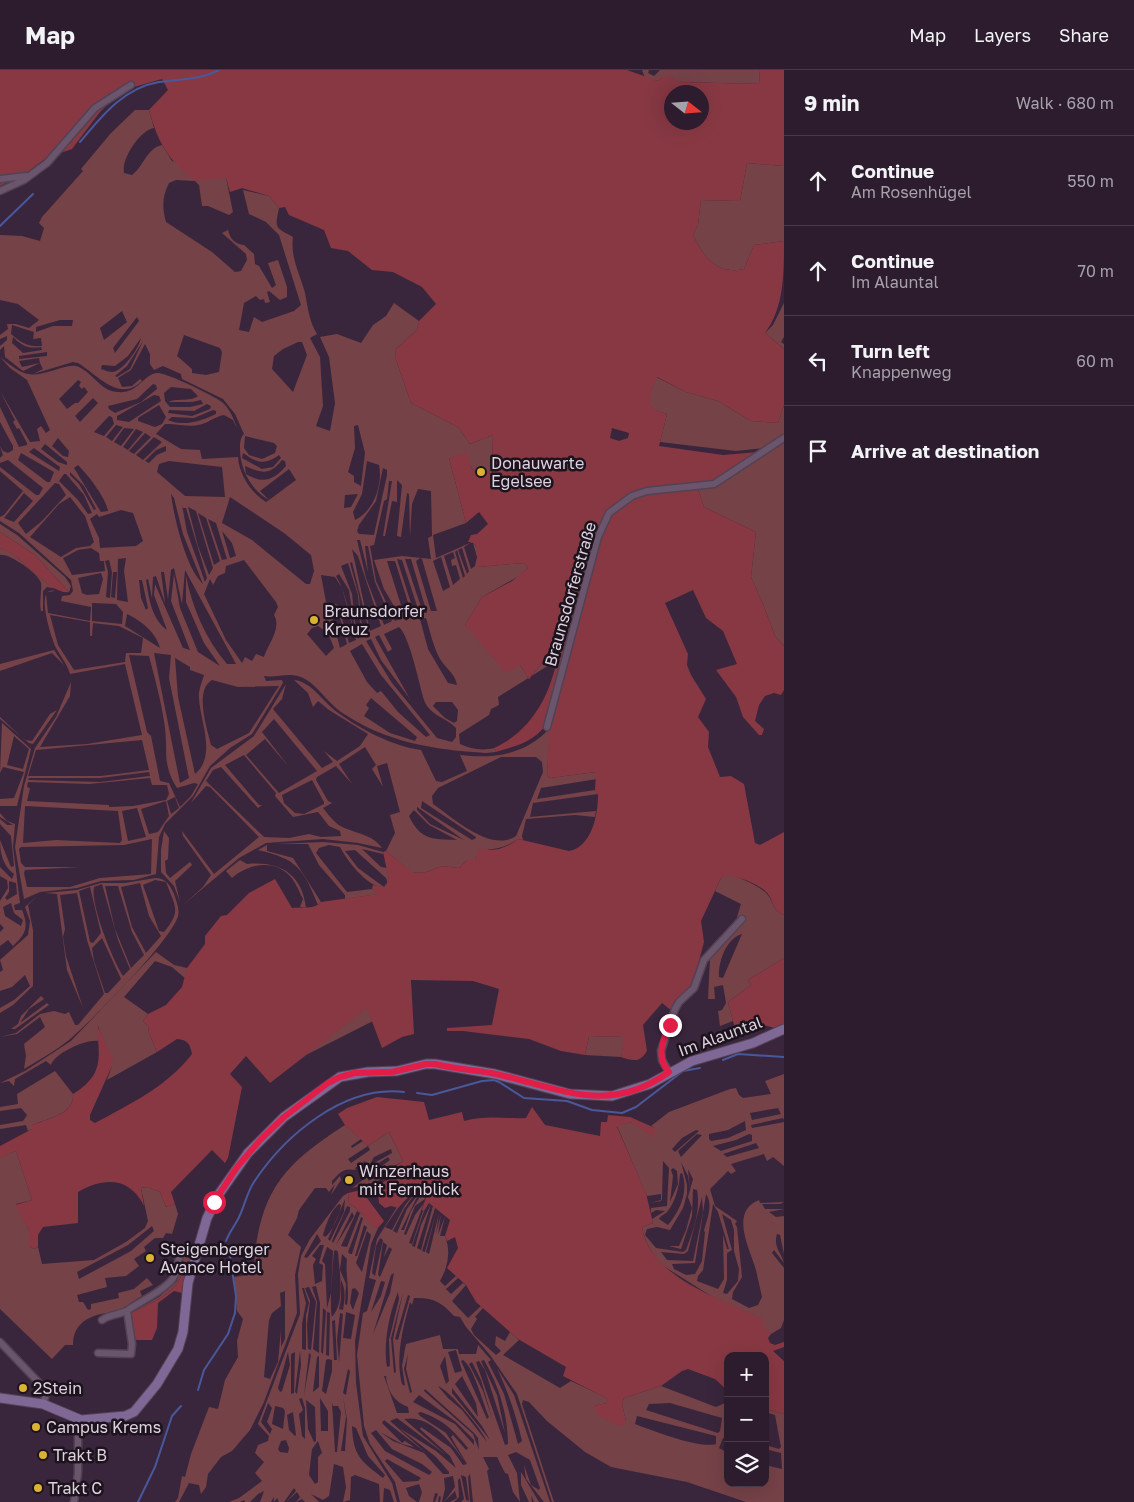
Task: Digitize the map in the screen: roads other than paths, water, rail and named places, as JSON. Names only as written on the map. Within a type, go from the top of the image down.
[{"type":"street","points":[[0,191],[29,176],[59,151],[95,108],[131,85]]},
{"type":"street","points":[[0,179],[29,176]]},
{"type":"street","name":"Braunsdorferstraße","points":[[547,727],[598,537],[609,513],[632,496],[647,491],[714,484],[784,438]]},
{"type":"street","points":[[669,1072],[662,1060],[661,1051],[675,1009],[679,1002],[692,992],[704,960],[742,920]]},
{"type":"street","name":"Im Alauntal","points":[[197,1250],[214,1202],[248,1153],[284,1117],[340,1077],[368,1072],[396,1071],[426,1064],[435,1064],[495,1074],[570,1094],[612,1096],[646,1085],[692,1060],[753,1043],[784,1029]]},
{"type":"street","points":[[0,1398],[43,1404],[78,1420],[130,1415],[139,1407],[163,1376],[181,1340],[188,1282],[197,1250],[183,1249],[176,1274],[170,1283],[127,1311],[102,1320]]},
{"type":"street","points":[[98,1353],[131,1354],[132,1344],[127,1311]]},
{"type":"street","points":[[0,1342],[44,1388],[46,1394],[43,1404]]},
{"type":"street","points":[[74,1502],[78,1473],[78,1420]]},
{"type":"waterway","points":[[80,142],[114,105],[134,90],[146,85],[197,77],[219,70]]},
{"type":"waterway","points":[[0,226],[33,194]]},
{"type":"waterway","points":[[723,1060],[738,1054],[784,1057]]},
{"type":"waterway","points":[[417,1093],[432,1095],[482,1081],[494,1080],[524,1098],[567,1101],[592,1110],[622,1113],[636,1107],[683,1071],[700,1068]]},
{"type":"waterway","points":[[226,1241],[254,1182],[267,1164],[299,1131],[338,1105],[360,1096],[382,1092],[404,1092]]},
{"type":"waterway","points":[[198,1390],[204,1370],[228,1334],[235,1313],[236,1296],[229,1250]]},
{"type":"waterway","points":[[138,1502],[155,1467],[172,1416],[181,1406]]},
{"type":"place","name":"Donauwarte Egelsee","points":[[481,472]]},
{"type":"place","name":"Braunsdorfer Kreuz","points":[[314,620]]},
{"type":"place","name":"Winzerhaus mit Fernblick","points":[[349,1180]]},
{"type":"place","name":"Steigenberger Avance Hotel","points":[[150,1258]]},
{"type":"place","name":"2Stein","points":[[23,1388]]},
{"type":"place","name":"Campus Krems","points":[[36,1427]]},
{"type":"place","name":"Trakt B","points":[[43,1455]]},
{"type":"place","name":"Trakt C","points":[[38,1488]]}]
